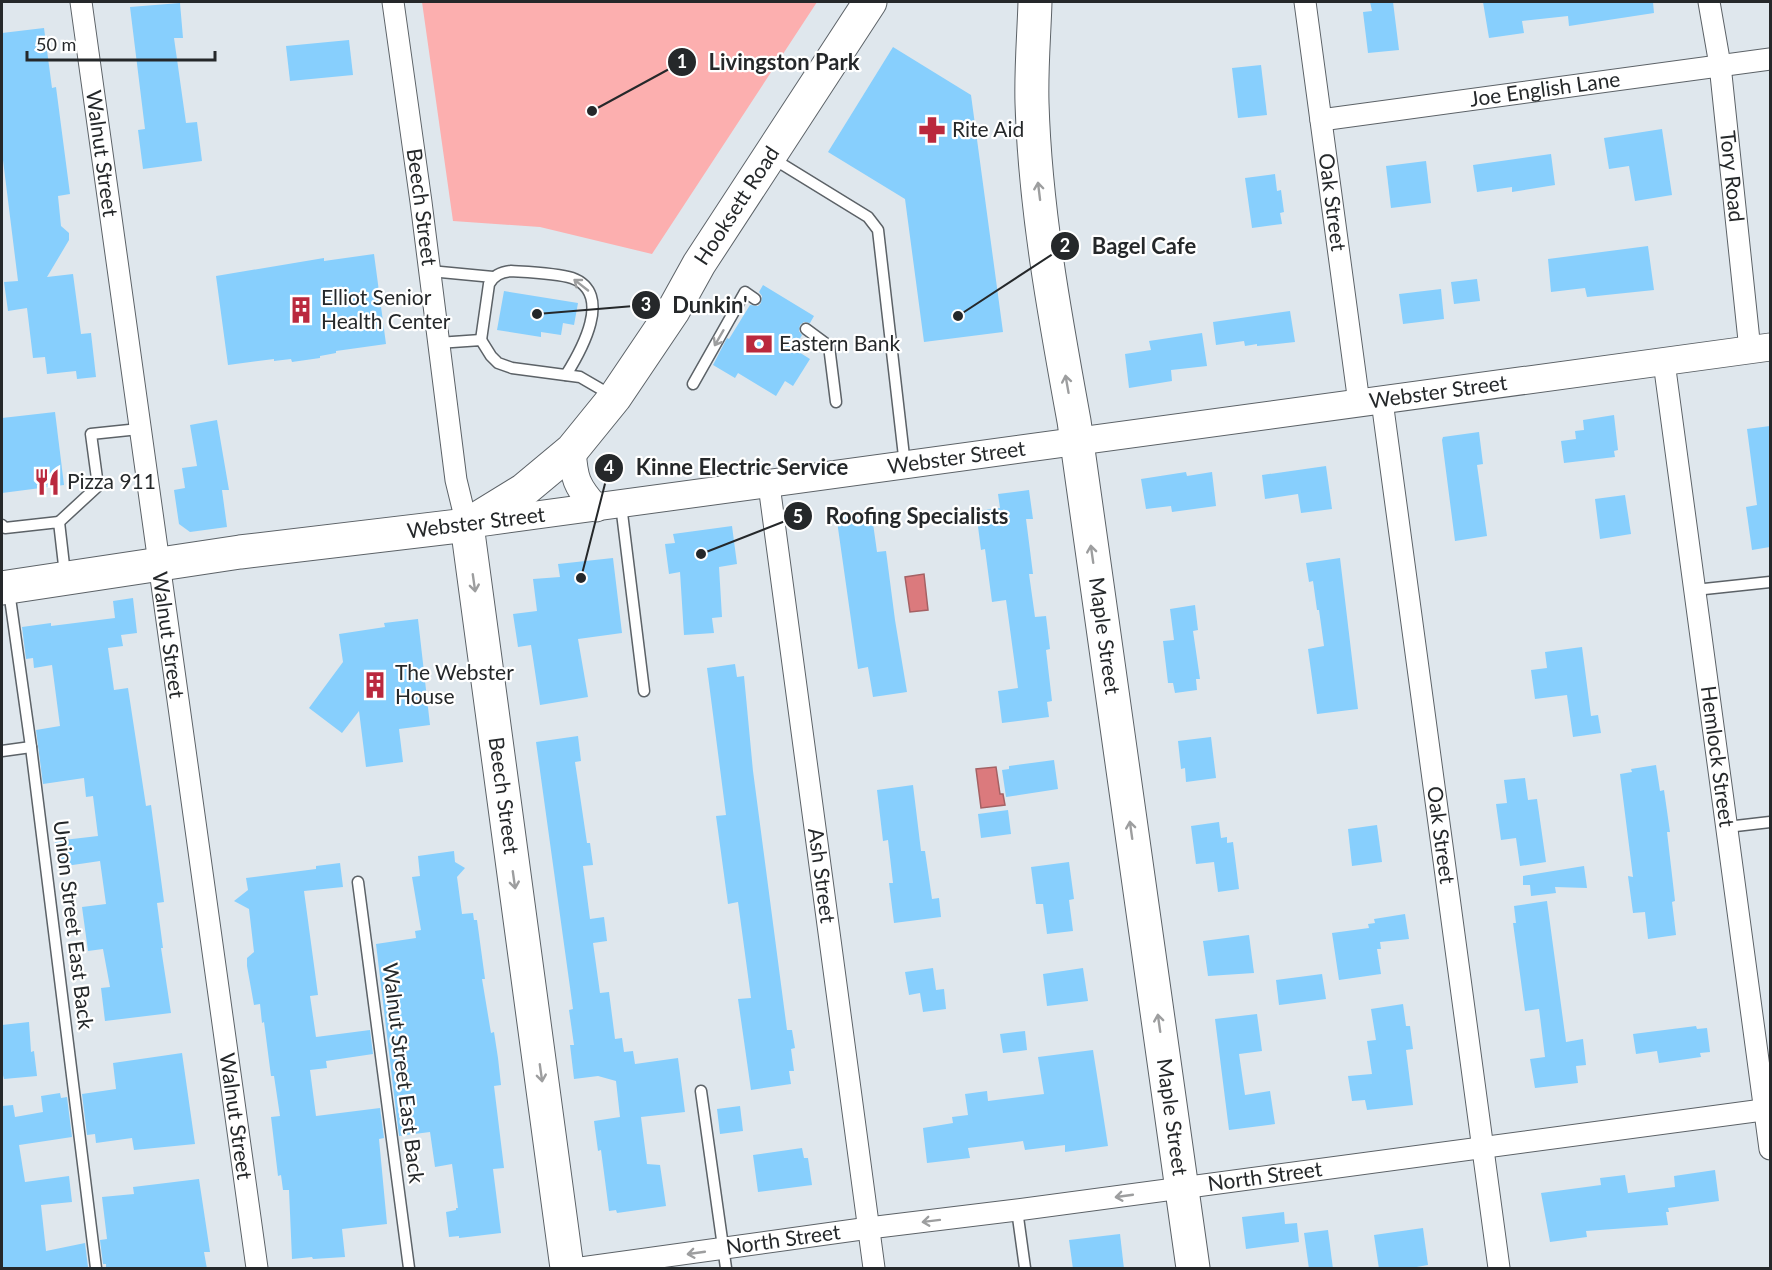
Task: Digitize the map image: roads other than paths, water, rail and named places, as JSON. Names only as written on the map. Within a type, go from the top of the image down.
[{"type":"main road","name":"Hooksett Road","points":[[466,525],[524,490],[572,450],[615,397],[870,2]]},
{"type":"main road","name":"Maple Street","points":[[1035,2],[1032,67],[1035,154],[1056,324],[1077,441],[1193,1269]]},
{"type":"main road","name":"Webster Street","points":[[5,588],[159,564],[466,525]]},
{"type":"main road","name":"Beech Street","points":[[466,525],[567,1269]]},
{"type":"street","name":"Walnut Street","points":[[81,2],[257,1269]]},
{"type":"street","name":"Beech Street","points":[[393,2],[456,480],[466,525]]},
{"type":"street","name":"Oak Street","points":[[1305,2],[1321,120],[1370,402],[1483,1148],[1499,1269]]},
{"type":"street","name":"Tory Road","points":[[1709,2],[1760,348]]},
{"type":"street","name":"Joe English Lane","points":[[1321,120],[1770,59]]},
{"type":"street","name":"Webster Street","points":[[466,525],[1760,348]]},
{"type":"street","name":"Hemlock Street","points":[[1664,362],[1768,1109],[1770,1149]]},
{"type":"street","points":[[572,450],[574,474],[582,492],[608,506]]},
{"type":"street","name":"Ash Street","points":[[769,484],[874,1269]]},
{"type":"street","name":"North Street","points":[[581,1269],[725,1259],[869,1228],[1768,1109]]},
{"type":"lane","points":[[769,156],[868,217],[878,230],[905,465]]},
{"type":"lane","points":[[430,271],[493,277]]},
{"type":"lane","points":[[566,375],[582,349],[588,333],[591,301],[587,288],[571,278],[523,272],[502,272],[493,277],[489,284],[481,340],[498,363],[512,368],[566,375],[589,381],[615,397]]},
{"type":"lane","points":[[693,384],[745,292],[754,298]]},
{"type":"lane","points":[[806,329],[829,346],[836,402]]},
{"type":"lane","points":[[438,343],[481,340]]},
{"type":"lane","points":[[3,529],[59,522],[98,486],[91,434],[139,429]]},
{"type":"lane","points":[[608,506],[644,691]]},
{"type":"lane","points":[[59,522],[65,579]]},
{"type":"lane","points":[[1695,590],[1770,582]]},
{"type":"lane","name":"Union Street East Back","points":[[5,588],[31,747],[96,1269]]},
{"type":"lane","points":[[2,751],[31,747]]},
{"type":"lane","points":[[1727,827],[1770,822]]},
{"type":"lane","name":"Walnut Street East Back","points":[[358,882],[409,1269]]},
{"type":"lane","points":[[701,1091],[725,1259]]},
{"type":"lane","points":[[1017,1210],[1025,1269]]},
{"type":"place","name":"Livingston Park","points":[[592,111]]},
{"type":"place","name":"Rite Aid","points":[[932,130]]},
{"type":"place","name":"Elliot Senior Health Center","points":[[301,310]]},
{"type":"place","name":"Dunkin'","points":[[537,314]]},
{"type":"place","name":"Bagel Cafe","points":[[958,316]]},
{"type":"place","name":"Eastern Bank","points":[[759,344]]},
{"type":"place","name":"Pizza 911","points":[[47,482]]},
{"type":"place","name":"Roofing Specialists","points":[[701,554]]},
{"type":"place","name":"Kinne Electric Service","points":[[581,578]]},
{"type":"place","name":"The Webster House","points":[[375,685]]}]
